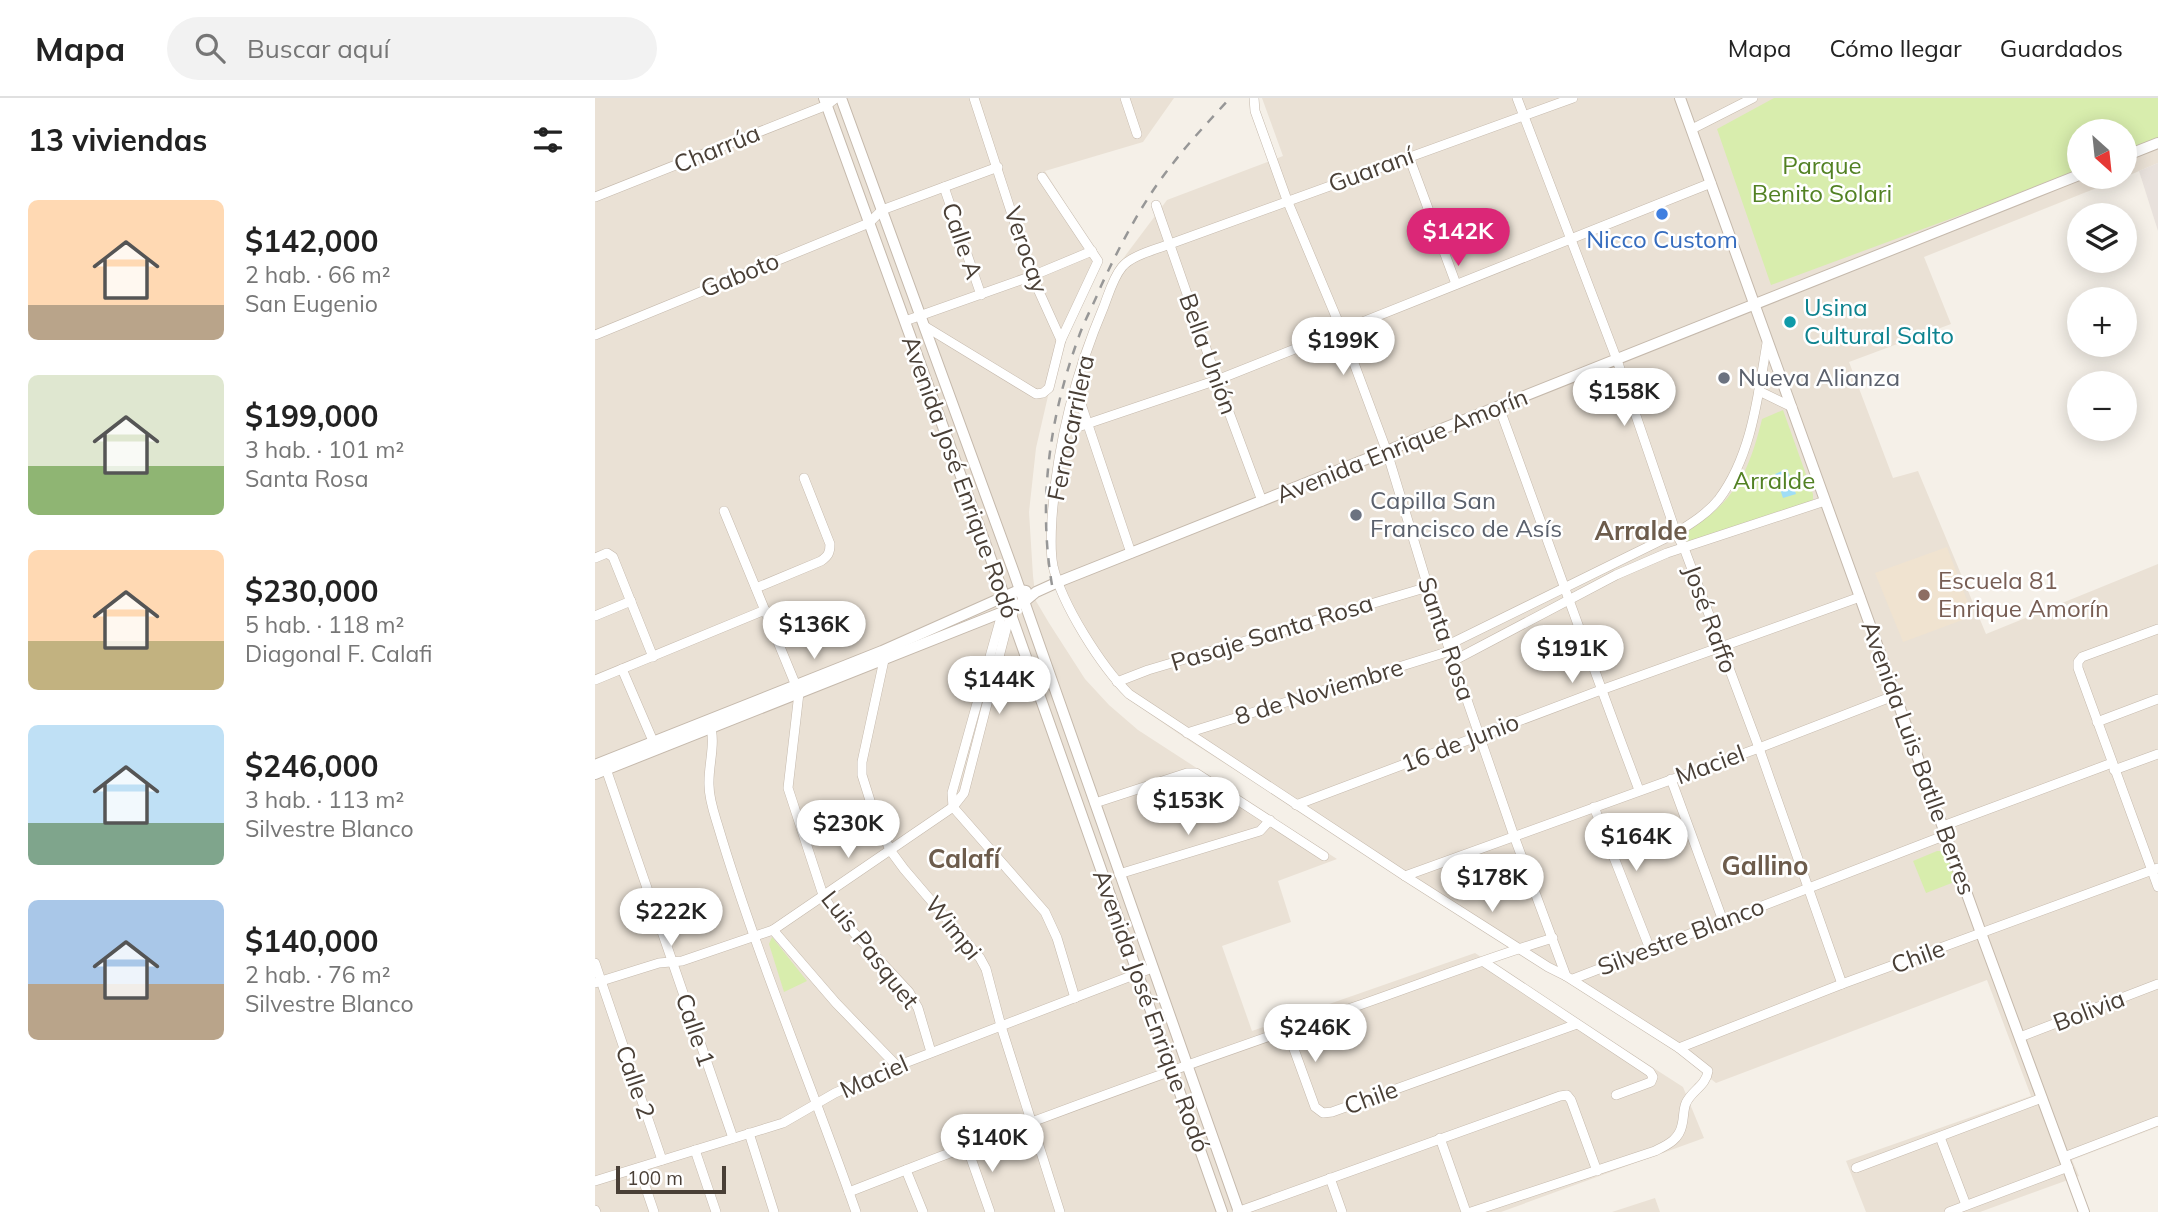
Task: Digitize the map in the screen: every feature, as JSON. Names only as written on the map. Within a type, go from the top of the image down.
[{"type":"street","name":"Verocay","points":[[974,98],[1032,276],[1061,340]]},
{"type":"street","points":[[1125,98],[1137,134]]},
{"type":"street","name":"Santa Rosa","points":[[1254,98],[1255,111],[1287,200],[1342,331],[1387,452],[1427,587],[1514,836],[1569,977]]},
{"type":"street","name":"José Raffo","points":[[1517,98],[1617,360],[1677,533],[1759,748],[1842,984]]},
{"type":"street","name":"Guaraní","points":[[1170,244],[1573,98]]},
{"type":"street","name":"Avenida Luis Batlle Berres","points":[[1680,98],[2084,1212]]},
{"type":"street","points":[[1692,129],[1753,98]]},
{"type":"street","name":"Charrúa","points":[[595,197],[832,100]]},
{"type":"street","name":"Avenida José Enrique Rodó","points":[[832,100],[882,210],[1019,590],[1013,609],[1222,1212]]},
{"type":"street","name":"Avenida José Enrique Rodó","points":[[832,100],[869,223],[1004,598],[1013,609],[1095,803],[1238,1212]]},
{"type":"street","points":[[2137,151],[2158,143]]},
{"type":"street","points":[[1409,157],[1456,284]]},
{"type":"street","points":[[882,210],[998,167]]},
{"type":"street","points":[[924,321],[1036,394],[1049,388],[1061,340],[1098,261],[1042,177]]},
{"type":"street","name":"Avenida Enrique Amorín","points":[[600,768],[883,655],[1013,609],[1036,592],[1058,582],[2067,180]]},
{"type":"street","points":[[1066,430],[1217,380],[1711,183]]},
{"type":"street","name":"Calle A","points":[[944,187],[981,295]]},
{"type":"street","name":"Bella Unión","points":[[1156,205],[1262,501]]},
{"type":"street","name":"Gaboto","points":[[595,335],[869,223],[882,210]]},
{"type":"street","name":"Ferrocarrilera","points":[[1170,244],[1123,265],[1091,335],[1075,388],[1054,488],[1051,532],[1052,559],[1067,603],[1106,669],[1129,694],[1405,876],[1679,1048],[1708,1072],[1702,1086],[1685,1104],[1682,1125],[1672,1143],[1655,1152],[1597,1171]]},
{"type":"street","points":[[905,321],[924,321],[1092,251]]},
{"type":"street","name":"8 de Noviembre","points":[[1187,733],[1449,648],[1677,533],[1701,517],[1718,500],[1732,479],[1745,448],[1768,341]]},
{"type":"street","points":[[1075,388],[1131,553]]},
{"type":"street","points":[[1759,391],[1792,407]]},
{"type":"street","points":[[1499,407],[1639,790]]},
{"type":"street","points":[[756,588],[828,557],[830,544],[804,478]]},
{"type":"street","points":[[1453,661],[1616,575],[1684,548],[1825,501]]},
{"type":"street","points":[[724,512],[797,689]]},
{"type":"street","points":[[595,558],[607,553],[613,557],[653,657]]},
{"type":"street","name":"Pasaje Santa Rosa","points":[[1117,682],[1148,670],[1427,587]]},
{"type":"street","points":[[1019,590],[1036,592]]},
{"type":"street","name":"Avenida Enrique Amorín","points":[[883,655],[1019,590]]},
{"type":"street","name":"16 de Junio","points":[[1296,805],[1601,690],[1860,597]]},
{"type":"street","points":[[595,616],[631,601]]},
{"type":"street","points":[[598,982],[659,963],[682,961],[773,930],[953,807],[964,793],[1013,609]]},
{"type":"street","points":[[595,680],[765,610]]},
{"type":"street","points":[[2158,629],[2083,657],[2078,662],[2113,766],[2155,869],[2158,887]]},
{"type":"street","name":"Wimpi","points":[[883,655],[861,770],[873,810],[890,850],[980,957],[986,969],[1001,1026],[1060,1212]]},
{"type":"street","points":[[622,669],[655,746]]},
{"type":"street","name":"Luis Pasquet","points":[[797,689],[788,788],[823,895],[831,908],[909,992],[918,1009],[931,1052]]},
{"type":"street","name":"Maciel","points":[[1405,876],[1759,748],[1896,695]]},
{"type":"street","points":[[2097,722],[2158,699]]},
{"type":"street","points":[[710,724],[711,799],[755,937],[856,1212]]},
{"type":"street","name":"Silvestre Blanco","points":[[1569,977],[1809,889],[1945,831],[2113,766],[2158,754]]},
{"type":"street","name":"Calle 1","points":[[600,768],[672,962],[733,1138]]},
{"type":"street","points":[[1095,803],[1187,773],[1196,773],[1324,856]]},
{"type":"street","points":[[1671,779],[1723,921]]},
{"type":"street","points":[[953,807],[1045,912],[1056,937],[1075,998]]},
{"type":"street","points":[[1594,807],[1650,949]]},
{"type":"street","points":[[1119,873],[1260,831],[1270,820]]},
{"type":"street","name":"Chile","points":[[1679,1048],[1842,984],[2155,869]]},
{"type":"street","points":[[773,930],[836,1003],[897,1066]]},
{"type":"street","points":[[849,1192],[967,1146],[1287,1030],[1553,938]]},
{"type":"street","points":[[1484,962],[1650,1072],[1653,1077],[1651,1082],[1616,1095]]},
{"type":"street","name":"Calle 2","points":[[595,963],[598,982],[662,1160]]},
{"type":"street","name":"Maciel","points":[[595,1181],[783,1123],[835,1093],[897,1066],[1152,968]]},
{"type":"street","name":"Bolivia","points":[[2019,1037],[2158,984]]},
{"type":"street","name":"Chile","points":[[1287,1030],[1315,1107],[1323,1113],[1577,1024]]},
{"type":"street","points":[[1238,1212],[1440,1138],[1567,1095],[1597,1171],[1469,1212],[1440,1138]]},
{"type":"street","points":[[1856,1168],[2042,1098]]},
{"type":"street","points":[[1949,1212],[2158,1121]]},
{"type":"street","points":[[749,1133],[774,1212]]},
{"type":"street","points":[[1940,1137],[1966,1205]]},
{"type":"street","points":[[967,1146],[990,1212]]},
{"type":"street","points":[[695,1150],[716,1212]]},
{"type":"street","points":[[639,1167],[654,1212]]},
{"type":"street","points":[[906,1170],[923,1212]]},
{"type":"street","points":[[1330,1178],[1342,1212]]},
{"type":"shaded area","points":[[595,98],[1174,98],[1143,142],[1045,171],[1101,260],[1067,339],[1048,396],[1036,448],[1029,512],[1033,576],[1036,601],[1085,679],[1109,705],[1138,730],[1337,859],[1278,881],[1291,922],[1222,946],[1252,1031],[1475,953],[1683,1087],[1704,1138],[1501,1212],[595,1212]]},
{"type":"shaded area","points":[[1262,98],[2158,98],[2158,163],[2137,172],[2137,119],[2067,119],[2067,189],[2094,189],[1924,257],[1951,324],[1849,362],[1893,478],[1918,471],[1986,634],[2158,564],[2158,1127],[2072,1160],[2079,1176],[1980,1212],[1866,1212],[1846,1161],[2031,1096],[1987,980],[1716,1083],[1678,1053],[1131,701],[1084,643],[1050,552],[1051,483],[1063,418],[1079,356],[1113,272],[1167,200],[1283,156]]},
{"type":"shaded area","points":[[2158,163],[2158,231],[2139,171]]},
{"type":"shaded area","name":"Escuela 81 Enrique Amorín","points":[[1947,547],[1973,616],[1903,642],[1875,573]]},
{"type":"shaded area","points":[[1655,1198],[1660,1212],[1612,1212]]},
{"type":"green space","name":"Parque Benito Solari","points":[[1774,98],[2158,98],[2158,138],[2137,146],[2137,119],[2067,119],[2067,174],[1771,285],[1717,129]]},
{"type":"green space","name":"Arralde","points":[[1783,410],[1813,494],[1813,501],[1687,542],[1684,534],[1715,511],[1735,488],[1751,455],[1762,419]]},
{"type":"green space","points":[[1937,851],[1946,851],[1957,881],[1926,893],[1913,861]]},
{"type":"green space","points":[[772,937],[807,981],[784,992],[769,944]]},
{"type":"water","points":[[1787,469],[1796,494],[1783,498],[1775,474]]},
{"type":"railway","points":[[1052,585],[1046,523],[1049,461],[1060,400],[1080,332],[1143,206],[1163,176],[1230,98]]},
{"type":"place","name":"Nicco Custom","points":[[1662,214]]},
{"type":"place","name":"Usina Cultural Salto","points":[[1790,322]]},
{"type":"place","name":"Nueva Alianza","points":[[1724,378]]},
{"type":"place","name":"Capilla San Francisco de Asís","points":[[1356,515]]},
{"type":"place","name":"Escuela 81 Enrique Amorín","points":[[1924,595]]},
{"type":"district","name":"Arralde","points":[[1641,531]]},
{"type":"district","name":"Calafí","points":[[964,859]]},
{"type":"district","name":"Gallino","points":[[1765,866]]}]
